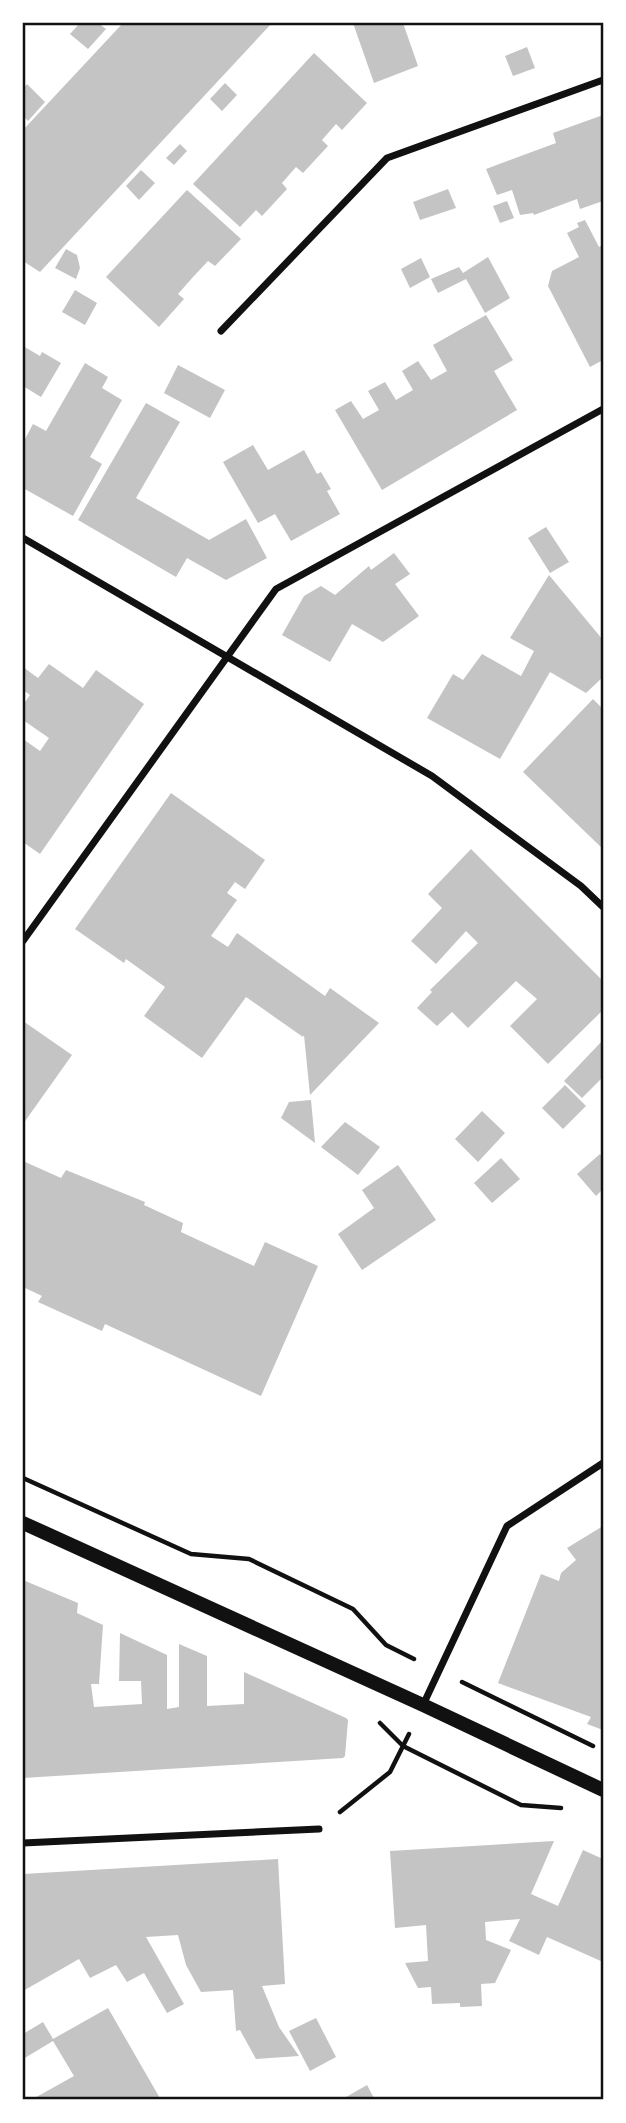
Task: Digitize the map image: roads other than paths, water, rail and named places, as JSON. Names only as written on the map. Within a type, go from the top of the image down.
[{"type":"main road","points":[[23,1523],[424,1705],[603,1790]]},
{"type":"street","points":[[220,331],[387,158],[603,80]]},
{"type":"street","points":[[23,941],[276,589],[603,409]]},
{"type":"street","points":[[23,538],[432,776],[581,886],[603,907]]},
{"type":"street","points":[[424,1705],[507,1526],[603,1463]]},
{"type":"street","points":[[23,1843],[320,1829]]}]
